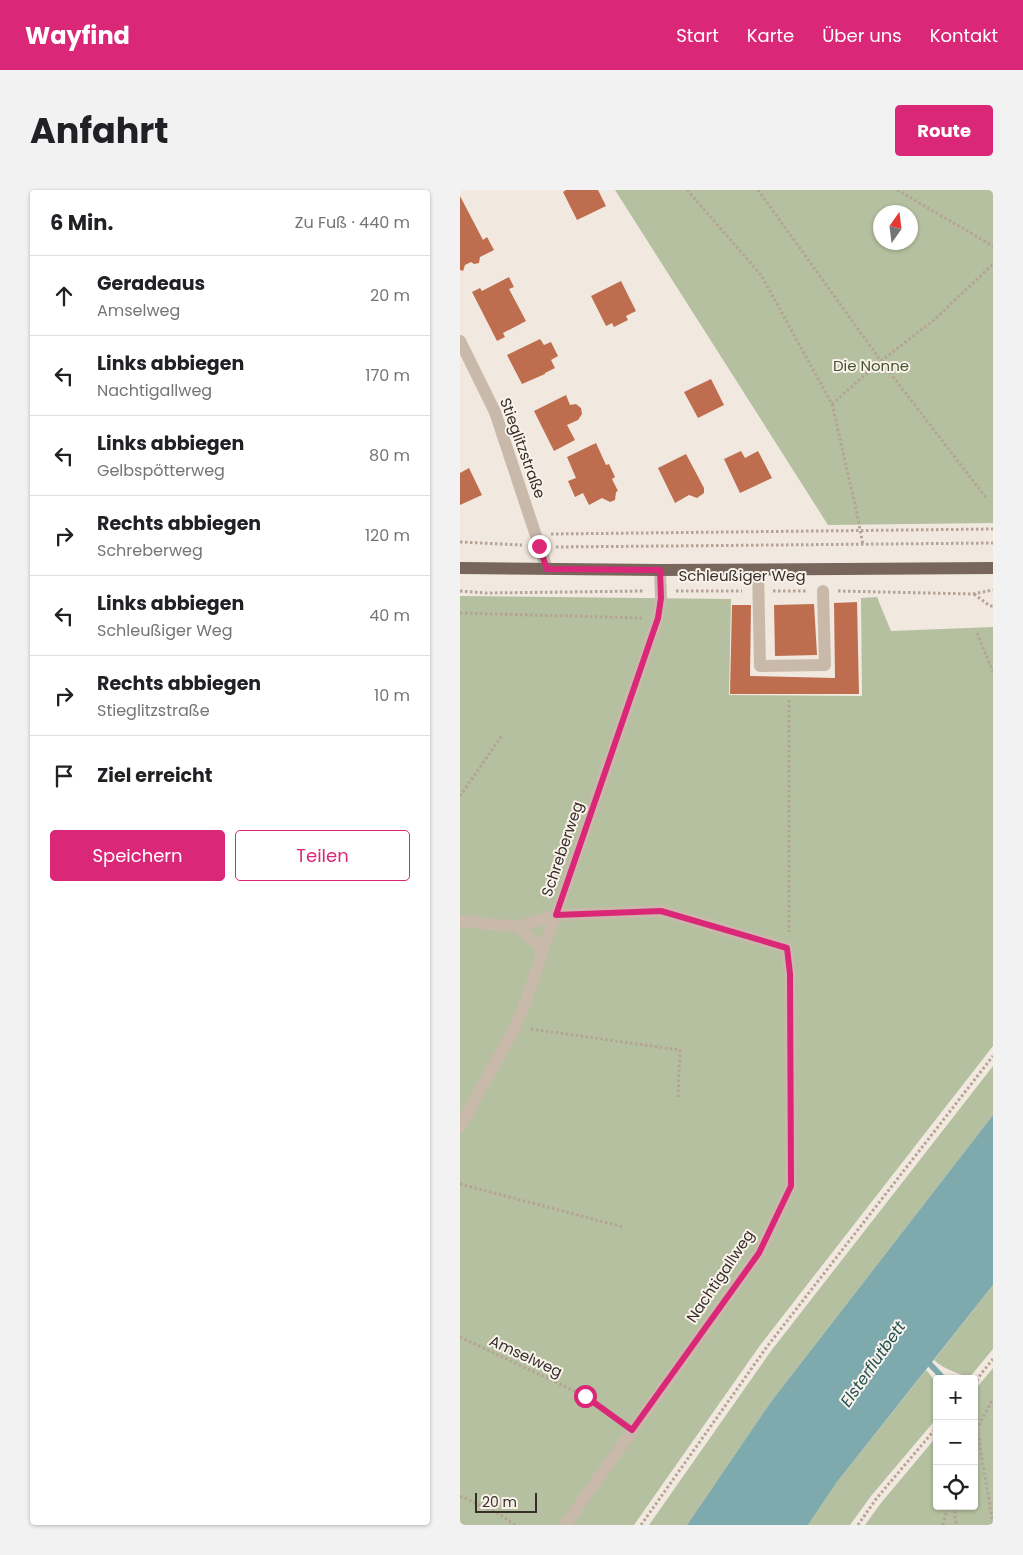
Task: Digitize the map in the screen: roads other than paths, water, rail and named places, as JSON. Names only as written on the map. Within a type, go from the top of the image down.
[{"type":"main road","name":"Schleußiger Weg","points":[[460,568],[660,570],[993,568]]},
{"type":"street","name":"Stieglitzstraße","points":[[460,341],[495,412],[547,569]]},
{"type":"street","name":"Schreberweg","points":[[460,1127],[515,1027],[528,996],[542,949],[556,915],[658,618],[660,570]]},
{"type":"street","points":[[758,570],[760,666],[825,665],[823,591]]},
{"type":"street","name":"Nachtigallweg","points":[[556,915],[661,911],[787,948],[790,974],[791,1186],[759,1253],[565,1525]]},
{"type":"street","points":[[460,921],[518,927],[556,915]]},
{"type":"street","points":[[518,927],[542,949]]},
{"type":"water","name":"Elsterflutbett","points":[[993,1115],[993,1285],[837,1482],[808,1525],[687,1525],[770,1403]]},
{"type":"waterway","points":[[926,1360],[940,1375]]},
{"type":"park label","name":"Die Nonne","points":[[871,365]]}]
